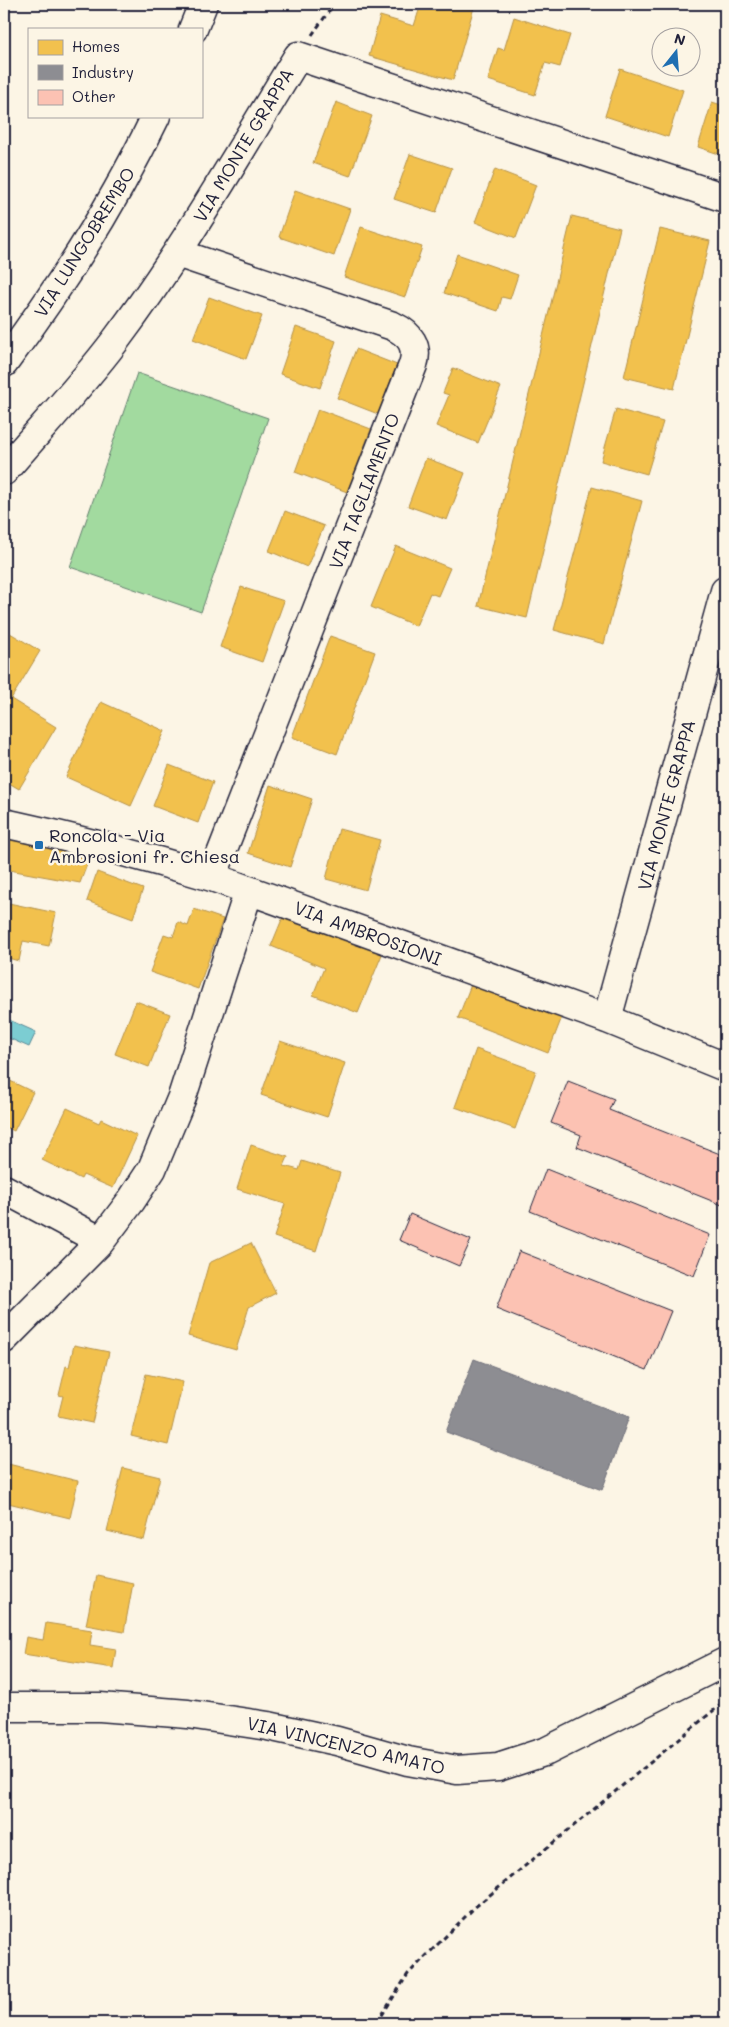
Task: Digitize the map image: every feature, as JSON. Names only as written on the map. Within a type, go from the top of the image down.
[{"type":"street","points":[[193,28],[203,4]]},
{"type":"street","name":"VIA MONTE GRAPPA","points":[[4,470],[115,341],[176,253],[298,56],[725,198]]},
{"type":"street","name":"VIA LUNGOBREMBO","points":[[4,364],[80,254],[123,182],[155,118]]},
{"type":"street","name":"VIA TAGLIAMENTO","points":[[176,253],[393,326],[401,330],[413,341],[416,353],[413,365],[212,877]]},
{"type":"street","name":"VIA MONTE GRAPPA","points":[[607,1020],[725,592]]},
{"type":"street","name":"VIA AMBROSIONI","points":[[4,823],[70,838],[212,877],[607,1020],[725,1067]]},
{"type":"street","points":[[4,1339],[100,1242],[145,1179],[164,1142],[192,1068],[249,890]]},
{"type":"street","points":[[4,1189],[100,1242]]},
{"type":"street","name":"VIA VINCENZO AMATO","points":[[4,1707],[100,1708],[188,1714],[268,1726],[337,1741],[408,1761],[456,1770],[498,1767],[547,1751],[725,1662]]},
{"type":"path","points":[[298,56],[334,4]]},
{"type":"path","points":[[377,2023],[408,1974],[474,1908],[725,1701]]},
{"type":"green space","points":[[137,373],[268,418],[201,612],[70,567]]},
{"type":"water","points":[[7,1019],[36,1032],[29,1047],[4,1036],[4,1026]]},
{"type":"building: Homes","points":[[421,4],[475,4],[453,80],[369,56],[380,16],[414,26]]},
{"type":"building: Homes","points":[[514,17],[570,35],[560,67],[545,63],[535,95],[488,80],[498,48],[504,50]]},
{"type":"building: Homes","points":[[620,69],[683,90],[668,137],[605,116]]},
{"type":"building: Homes","points":[[336,102],[372,116],[350,176],[313,163]]},
{"type":"building: Homes","points":[[712,102],[725,106],[725,156],[698,147]]},
{"type":"building: Homes","points":[[410,154],[452,168],[436,213],[394,199]]},
{"type":"building: Homes","points":[[495,169],[536,185],[516,238],[475,222]]},
{"type":"building: Homes","points":[[295,190],[350,209],[334,256],[279,237]]},
{"type":"building: Homes","points":[[572,216],[620,228],[527,618],[478,606]]},
{"type":"building: Homes","points":[[361,227],[422,247],[405,297],[344,277]]},
{"type":"building: Homes","points":[[660,229],[710,241],[674,389],[624,377]]},
{"type":"building: Homes","points":[[457,254],[518,275],[510,299],[502,297],[498,311],[444,293]]},
{"type":"building: Homes","points":[[209,297],[262,316],[246,359],[193,339]]},
{"type":"building: Homes","points":[[296,327],[336,341],[320,388],[280,374]]},
{"type":"building: Homes","points":[[356,349],[397,365],[378,414],[337,398]]},
{"type":"building: Homes","points":[[453,368],[501,387],[478,443],[436,426],[449,395],[443,393]]},
{"type":"building: Homes","points":[[318,409],[371,429],[347,492],[295,472]]},
{"type":"building: Homes","points":[[616,409],[663,422],[647,474],[601,461]]},
{"type":"building: Homes","points":[[426,458],[465,473],[447,520],[408,506]]},
{"type":"building: Homes","points":[[592,487],[642,501],[604,644],[554,630]]},
{"type":"building: Homes","points":[[285,511],[324,526],[307,567],[269,551]]},
{"type":"building: Homes","points":[[396,546],[450,568],[438,596],[430,593],[416,626],[371,607]]},
{"type":"building: Homes","points":[[241,587],[284,601],[262,662],[220,647]]},
{"type":"building: Homes","points":[[10,633],[40,651],[11,699],[56,727],[19,789],[4,780],[4,753],[10,742],[4,738],[4,643]]},
{"type":"building: Homes","points":[[330,636],[375,652],[337,754],[292,737]]},
{"type":"building: Homes","points":[[101,702],[165,731],[131,806],[66,777]]},
{"type":"building: Homes","points":[[169,765],[213,782],[198,823],[153,806]]},
{"type":"building: Homes","points":[[270,785],[312,799],[290,867],[248,853]]},
{"type":"building: Homes","points":[[339,829],[380,840],[366,890],[326,879]]},
{"type":"building: Homes","points":[[4,836],[91,854],[80,883],[4,869]]},
{"type":"building: Homes","points":[[97,872],[143,889],[133,918],[87,901]]},
{"type":"building: Homes","points":[[4,902],[56,913],[49,946],[23,941],[19,961],[4,957]]},
{"type":"building: Homes","points":[[194,909],[223,919],[198,989],[150,972],[164,934],[173,937],[178,922],[188,926]]},
{"type":"building: Homes","points":[[285,912],[383,952],[358,1013],[313,995],[324,968],[271,946]]},
{"type":"building: Homes","points":[[472,982],[562,1017],[548,1053],[458,1018]]},
{"type":"building: Homes","points":[[136,1001],[170,1014],[149,1067],[115,1054]]},
{"type":"building: Homes","points":[[280,1041],[345,1063],[327,1117],[261,1095]]},
{"type":"building: Homes","points":[[476,1049],[536,1071],[515,1129],[455,1107]]},
{"type":"building: Homes","points":[[4,1078],[33,1092],[14,1131],[4,1126]]},
{"type":"building: Homes","points":[[67,1108],[99,1123],[101,1119],[137,1136],[113,1188],[83,1175],[81,1179],[42,1160]]},
{"type":"building: Homes","points":[[251,1145],[288,1157],[284,1166],[299,1170],[302,1161],[340,1173],[316,1251],[274,1237],[285,1204],[237,1189]]},
{"type":"building: Homes","points":[[251,1243],[276,1293],[249,1307],[236,1350],[188,1336],[209,1263]]},
{"type":"building: Homes","points":[[74,1345],[109,1352],[92,1423],[58,1416],[63,1396],[59,1395],[66,1366],[69,1367]]},
{"type":"building: Homes","points":[[146,1374],[183,1382],[168,1445],[131,1436]]},
{"type":"building: Homes","points":[[4,1463],[78,1481],[70,1518],[4,1502]]},
{"type":"building: Homes","points":[[123,1468],[160,1477],[144,1540],[107,1531]]},
{"type":"building: Homes","points":[[96,1575],[133,1583],[124,1632],[86,1625]]},
{"type":"building: Homes","points":[[46,1623],[92,1630],[90,1645],[116,1649],[113,1668],[23,1654],[26,1637],[43,1640]]},
{"type":"building: Industry","points":[[474,1359],[629,1417],[602,1490],[446,1432]]},
{"type":"building: Other","points":[[568,1081],[614,1099],[609,1110],[725,1156],[725,1196],[722,1205],[577,1147],[581,1135],[551,1123]]},
{"type":"building: Other","points":[[546,1169],[710,1235],[694,1276],[530,1211]]},
{"type":"building: Other","points":[[410,1214],[471,1240],[459,1266],[399,1240]]},
{"type":"building: Other","points":[[519,1251],[671,1311],[647,1370],[496,1309]]},
{"type":"place","name":"Roncola - Via Ambrosioni fr. Chiesa","points":[[39,845]]}]
